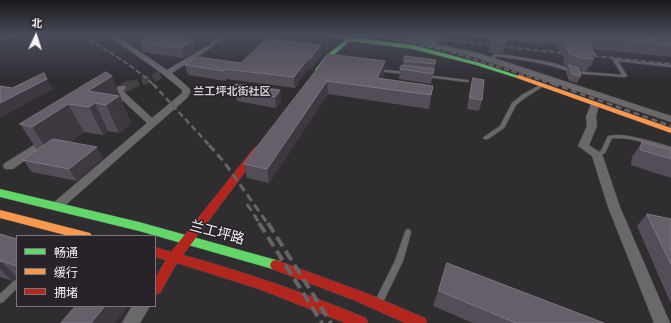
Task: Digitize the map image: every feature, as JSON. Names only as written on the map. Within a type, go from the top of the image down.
[{"type":"main road","points":[[314,75],[327,64],[328,57],[335,51]]},
{"type":"main road","points":[[427,51],[479,65],[543,85],[671,131]]},
{"type":"main road","points":[[156,287],[174,257],[263,142]]},
{"type":"main road","name":"兰工坪路","points":[[0,193],[57,206],[188,240],[289,269],[420,323]]},
{"type":"main road","points":[[0,214],[69,234]]},
{"type":"main road","points":[[156,252],[212,267],[278,289],[361,323]]},
{"type":"street","points":[[57,206],[186,93],[186,89],[139,51]]},
{"type":"street","points":[[167,73],[204,51]]},
{"type":"street","points":[[458,51],[492,60],[671,119]]},
{"type":"street","points":[[98,104],[120,89],[152,124]]},
{"type":"street","points":[[595,104],[591,117],[592,126],[583,146],[598,154],[614,207],[662,323]]},
{"type":"street","points":[[9,166],[54,135]]},
{"type":"street","points":[[130,323],[141,307]]},
{"type":"lane","points":[[492,60],[495,55],[570,68],[573,72],[625,76],[615,60],[671,66]]},
{"type":"lane","points":[[369,69],[414,74]]},
{"type":"lane","points":[[422,75],[467,81]]},
{"type":"lane","points":[[486,138],[502,127],[514,104],[524,96],[543,85]]},
{"type":"lane","points":[[598,154],[603,152],[610,137],[618,136],[671,149]]},
{"type":"lane","points":[[377,304],[400,261],[408,232]]},
{"type":"lane","points":[[0,299],[16,284]]},
{"type":"building","points":[[253,51],[316,51],[294,77],[224,69],[224,71],[185,65],[197,57],[241,63]]},
{"type":"building","points":[[568,51],[593,51],[596,55],[590,54],[593,59],[580,58]]},
{"type":"building","points":[[329,54],[385,61],[377,78],[433,86],[431,95],[327,81],[267,169],[244,164]]},
{"type":"building","points":[[405,56],[436,60],[435,64],[404,61]]},
{"type":"building","points":[[402,65],[434,69],[433,74],[400,69]]},
{"type":"building","points":[[569,65],[578,68],[581,76],[572,74]]},
{"type":"building","points":[[106,72],[112,76],[88,91],[119,96],[106,105],[95,103],[89,107],[68,104],[32,127],[20,124]]},
{"type":"building","points":[[44,73],[47,79],[0,103],[0,86],[12,88]]},
{"type":"building","points":[[473,78],[484,80],[482,100],[470,98]]},
{"type":"building","points":[[236,84],[280,90],[275,97],[235,91]]},
{"type":"building","points":[[53,139],[97,147],[69,169],[23,160]]},
{"type":"building","points":[[642,142],[671,150],[671,159],[641,150]]},
{"type":"building","points":[[647,214],[671,219],[671,264]]},
{"type":"building","points":[[0,234],[16,239],[16,266],[0,262]]},
{"type":"building","points":[[447,263],[604,323],[516,323],[439,291]]},
{"type":"building","points":[[75,307],[104,307],[91,323],[61,323]]},
{"type":"tunnel","points":[[122,88],[167,73]]},
{"type":"railway","points":[[108,51],[137,71],[154,85]]},
{"type":"railway","points":[[446,51],[554,84]]},
{"type":"railway","points":[[545,51],[572,54]]},
{"type":"railway","points":[[585,55],[671,64]]},
{"type":"railway","points":[[554,84],[671,126]]},
{"type":"railway","points":[[154,85],[210,146]]},
{"type":"railway","points":[[209,145],[224,162],[268,224]]},
{"type":"railway","points":[[247,204],[260,224]]},
{"type":"railway","points":[[259,223],[322,323]]},
{"type":"railway","points":[[268,223],[331,323]]},
{"type":"traffic: fast","points":[[318,70],[328,57],[335,51]]},
{"type":"traffic: fast","points":[[429,51],[519,77]]},
{"type":"traffic: fast","points":[[0,193],[139,226],[276,265]]},
{"type":"traffic: slow","points":[[519,77],[671,131]]},
{"type":"traffic: slow","points":[[0,214],[82,235]]},
{"type":"traffic: jam","points":[[156,287],[174,257],[257,150]]},
{"type":"traffic: jam","points":[[156,252],[259,283],[361,323]]},
{"type":"traffic: jam","points":[[276,265],[361,297],[420,323]]},
{"type":"district","name":"兰工坪北街社区","points":[[232,92]]}]
